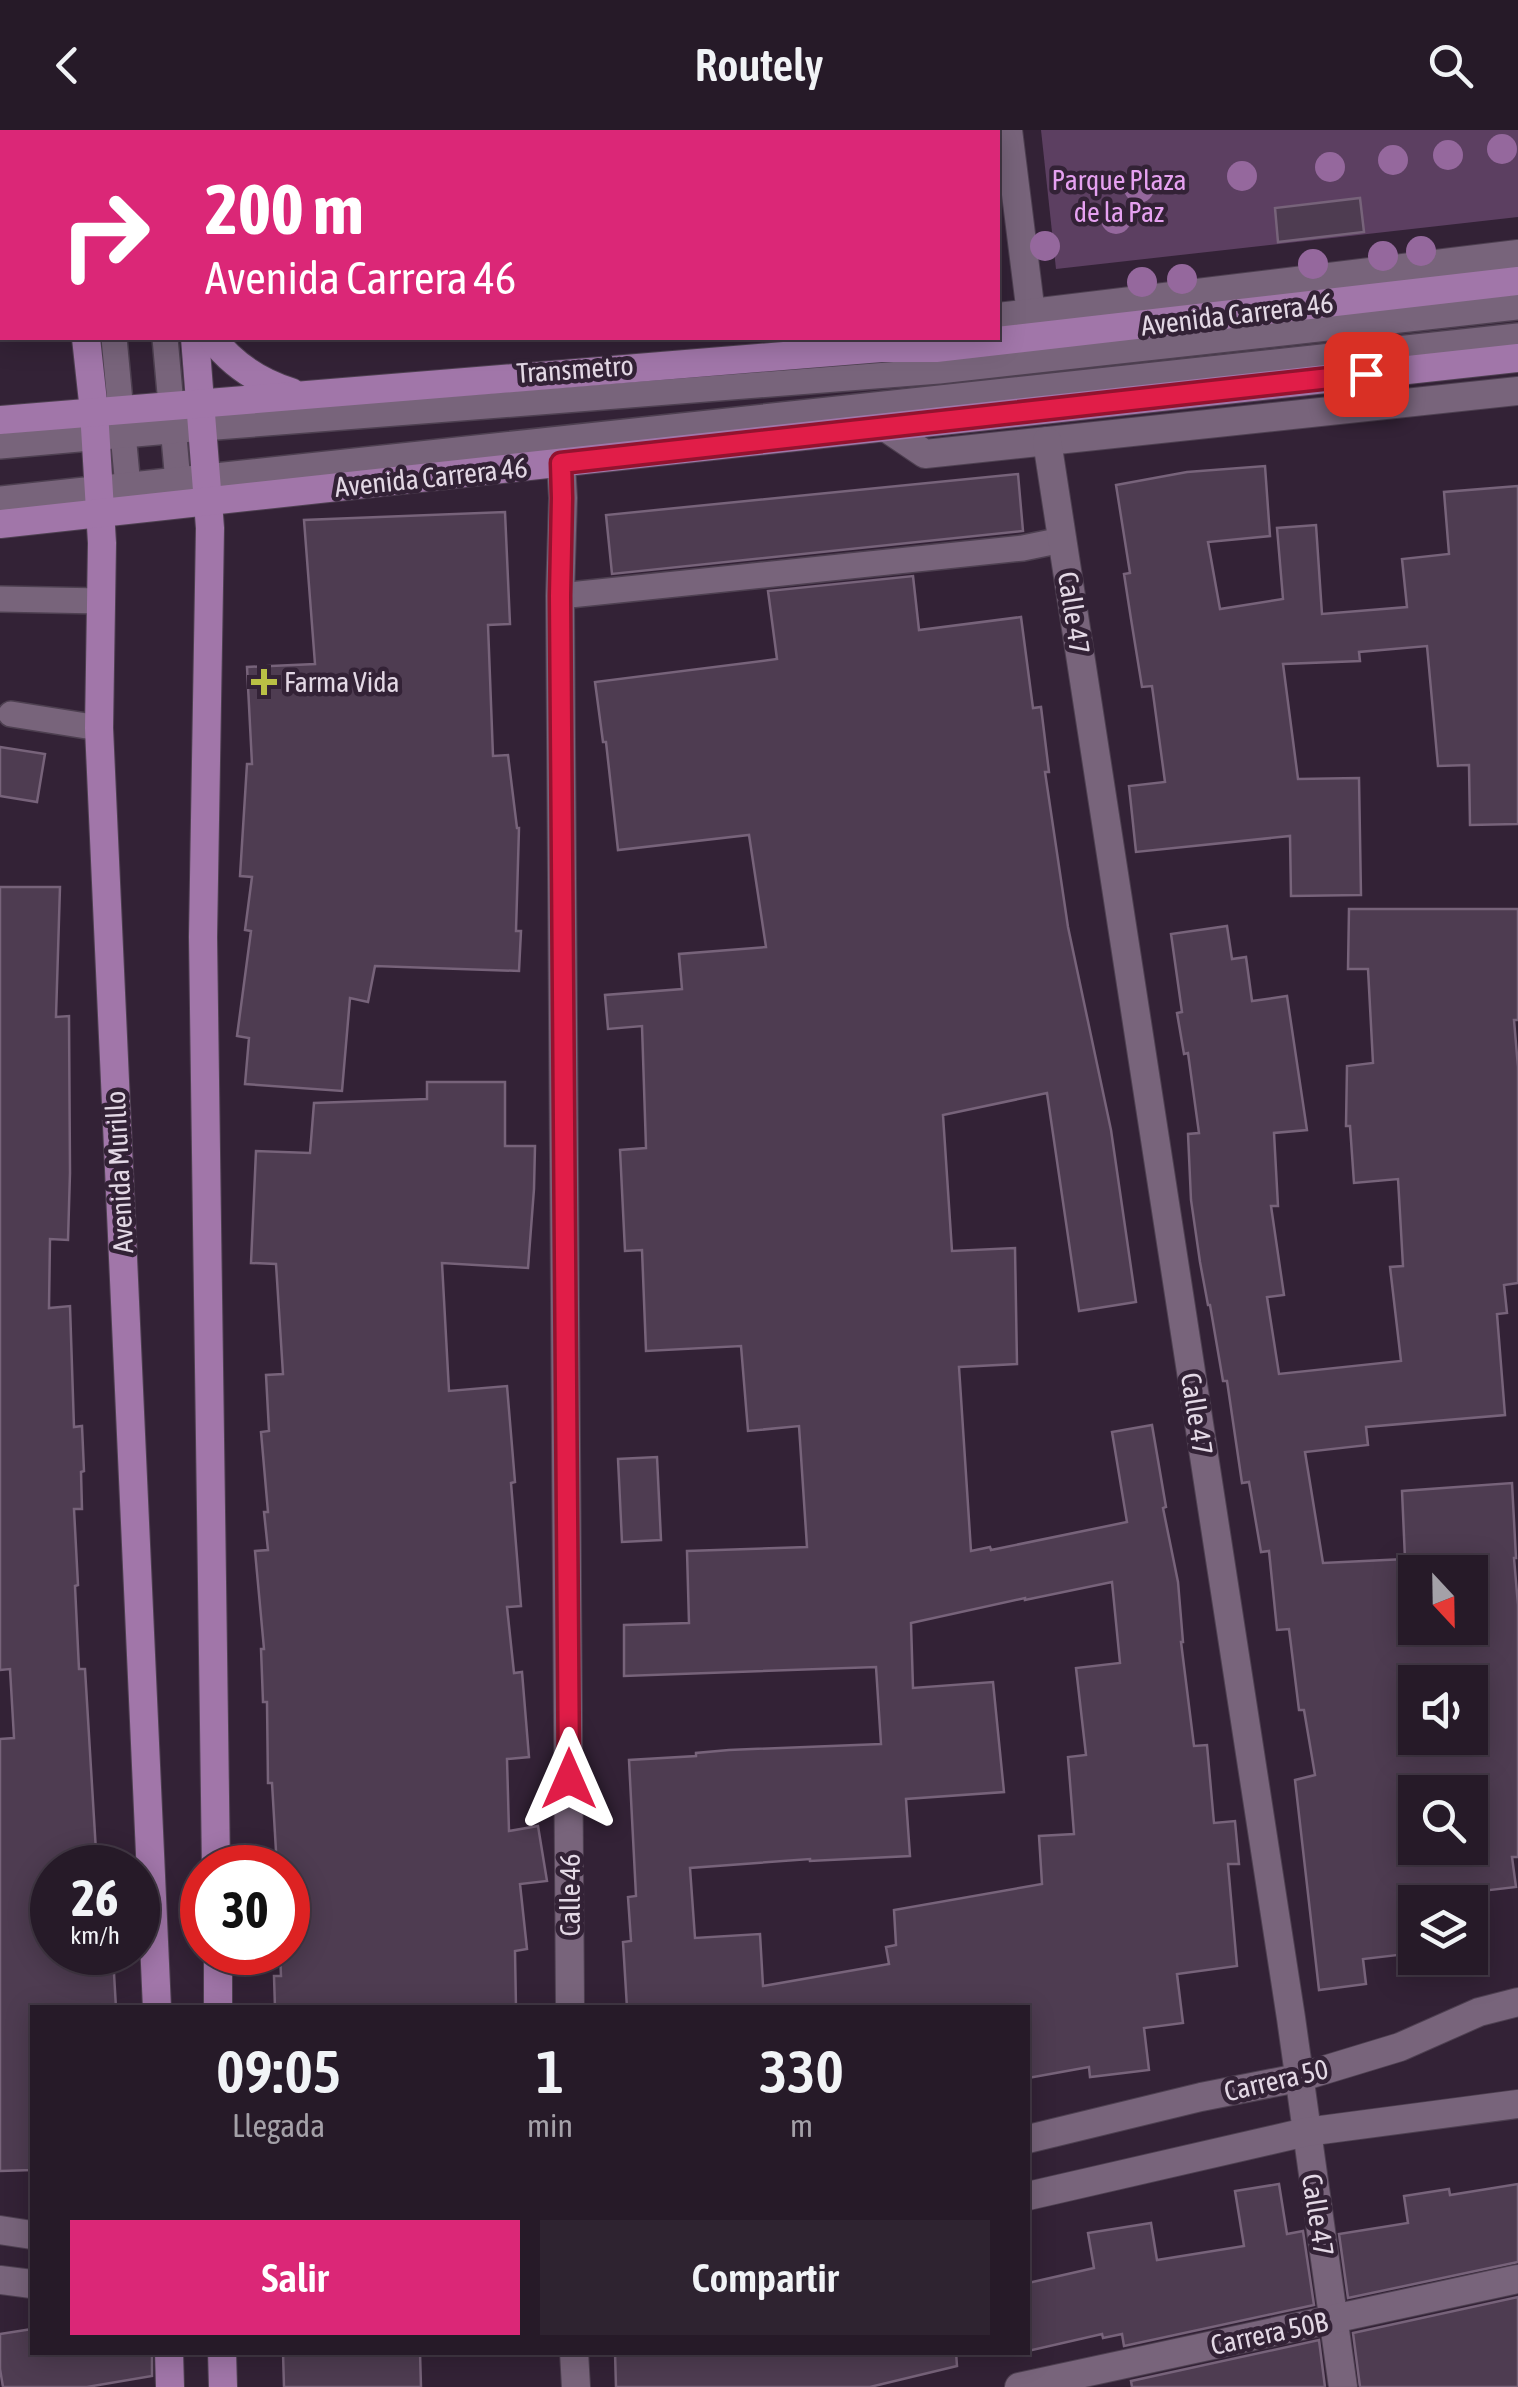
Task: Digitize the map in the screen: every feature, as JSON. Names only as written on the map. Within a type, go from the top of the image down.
[{"type":"main road","name":"Avenida Carrera 46","points":[[0,420],[108,423],[202,416],[297,394],[888,342],[937,360],[1518,282]]},
{"type":"main road","name":"Avenida Murillo","points":[[87,340],[108,423],[99,501],[99,728],[157,2005]]},
{"type":"main road","points":[[195,340],[210,528],[203,937],[216,1845]]},
{"type":"main road","points":[[214,340],[255,377],[297,394]]},
{"type":"main road","name":"Avenida Carrera 46","points":[[0,524],[99,501],[561,463],[885,427],[944,409],[1518,358]]},
{"type":"main road","points":[[218,1975],[218,2005]]},
{"type":"main road","points":[[169,2355],[170,2387]]},
{"type":"main road","points":[[222,2355],[223,2387]]},
{"type":"street","points":[[1008,130],[1031,314]]},
{"type":"street","points":[[1000,317],[1518,254]]},
{"type":"street","points":[[885,427],[925,454],[1518,391]]},
{"type":"street","name":"Calle 47","points":[[1047,441],[1343,2387]]},
{"type":"street","name":"Calle 46","points":[[561,463],[570,2005]]},
{"type":"street","name":"Carrera 50","points":[[1030,2139],[1298,2078],[1400,2048],[1479,2012],[1518,2002]]},
{"type":"street","name":"Carrera 50","points":[[1030,2196],[1306,2132],[1518,2104]]},
{"type":"street","points":[[0,2230],[30,2235]]},
{"type":"street","name":"Carrera 50B","points":[[1020,2387],[1518,2278]]},
{"type":"street","points":[[0,2280],[30,2284]]},
{"type":"street","points":[[574,2355],[576,2387]]},
{"type":"lane","name":"Transmetro","points":[[202,416],[937,360],[1518,307]]},
{"type":"lane","points":[[0,500],[99,501],[128,487],[178,482],[208,490],[944,409],[1518,336]]},
{"type":"lane","points":[[114,340],[108,423],[128,487]]},
{"type":"lane","points":[[165,340],[178,482]]},
{"type":"lane","points":[[0,446],[108,423]]},
{"type":"lane","points":[[560,596],[1022,548],[1062,540]]},
{"type":"lane","points":[[0,599],[101,601]]},
{"type":"lane","points":[[11,714],[99,728]]},
{"type":"green space","name":"Parque Plaza de la Paz","points":[[1041,130],[1518,130],[1518,217],[1056,269]]},
{"type":"building","points":[[1360,198],[1364,232],[1278,242],[1275,208]]},
{"type":"building","points":[[1265,466],[1270,536],[1208,542],[1220,609],[1283,599],[1277,528],[1316,525],[1322,614],[1407,607],[1402,559],[1449,554],[1444,492],[1518,486],[1518,824],[1470,825],[1469,765],[1438,766],[1427,646],[1359,652],[1360,661],[1283,664],[1298,779],[1359,778],[1361,895],[1291,896],[1290,836],[1136,852],[1129,786],[1165,782],[1152,686],[1142,687],[1124,574],[1130,573],[1116,485],[1187,472]]},
{"type":"building","points":[[1018,474],[1023,531],[612,574],[606,515]]},
{"type":"building","points":[[505,512],[510,624],[488,625],[493,756],[508,755],[519,828],[519,971],[375,966],[368,1002],[350,998],[342,1091],[245,1084],[249,1038],[237,1036],[251,931],[245,930],[252,877],[240,876],[247,764],[252,764],[247,667],[315,664],[304,520]]},
{"type":"building","points":[[913,576],[919,630],[1021,617],[1033,708],[1041,707],[1049,772],[1045,772],[1068,927],[1111,1130],[1136,1302],[1079,1311],[1047,1093],[943,1115],[952,1251],[1015,1248],[1017,1364],[959,1367],[971,1551],[1127,1522],[1112,1432],[1152,1425],[1178,1582],[1194,1746],[1207,1745],[1214,1823],[1235,1821],[1239,1864],[1228,1864],[1237,1966],[1177,1974],[1183,2023],[1144,2028],[1149,2070],[1090,2077],[1089,2067],[1030,2078],[1030,2005],[627,2005],[623,1942],[631,1941],[628,1897],[636,1896],[629,1760],[729,1750],[881,1744],[876,1667],[624,1676],[624,1625],[689,1623],[687,1551],[807,1547],[799,1426],[748,1431],[741,1346],[646,1351],[642,1250],[625,1251],[620,1150],[646,1148],[642,1026],[608,1029],[605,995],[682,989],[679,954],[766,947],[749,835],[618,850],[595,682],[777,659],[768,591]],"holes":[[[1112,1582],[1120,1663],[1076,1668],[1086,1755],[1068,1757],[1074,1834],[1039,1836],[1042,1884],[894,1910],[896,1945],[886,1947],[889,1964],[763,1986],[760,1934],[695,1938],[690,1868],[910,1856],[906,1799],[1004,1792],[993,1682],[913,1688],[911,1623]]]},
{"type":"building","points":[[0,747],[45,754],[37,802],[0,796]]},
{"type":"building","points":[[0,887],[60,887],[56,1017],[69,1016],[70,1173],[68,1240],[50,1239],[49,1308],[70,1306],[74,1427],[82,1426],[82,1509],[74,1509],[78,1585],[75,1586],[79,1669],[85,1669],[96,1845],[30,1845],[30,1975],[114,1975],[116,2005],[30,2005],[30,2170],[0,2171],[0,1739],[14,1738],[10,1669],[0,1670]]},
{"type":"building","points":[[1349,909],[1518,909],[1518,1020],[1514,1020],[1518,1067],[1518,1283],[1504,1285],[1507,1313],[1497,1314],[1505,1415],[1366,1427],[1368,1445],[1305,1452],[1323,1563],[1398,1559],[1398,1645],[1488,1645],[1488,1555],[1405,1555],[1402,1491],[1512,1483],[1518,1605],[1518,1857],[1512,1857],[1516,1887],[1488,1890],[1488,1885],[1398,1885],[1398,1955],[1363,1959],[1366,1984],[1319,1990],[1295,1780],[1315,1775],[1304,1710],[1299,1710],[1289,1629],[1277,1630],[1269,1551],[1261,1552],[1249,1482],[1242,1483],[1227,1381],[1223,1381],[1200,1262],[1191,1200],[1188,1134],[1199,1133],[1188,1053],[1184,1054],[1177,1013],[1182,1012],[1171,934],[1227,926],[1232,959],[1246,957],[1252,1001],[1287,996],[1307,1130],[1274,1133],[1278,1206],[1271,1206],[1284,1295],[1267,1297],[1279,1374],[1401,1361],[1390,1267],[1403,1266],[1398,1179],[1354,1183],[1350,1126],[1346,1126],[1347,1066],[1373,1063],[1368,969],[1348,969]]},
{"type":"building","points":[[427,1082],[505,1082],[505,1146],[535,1146],[528,1268],[442,1263],[449,1391],[507,1386],[521,1606],[507,1607],[514,1673],[522,1672],[529,1757],[507,1759],[509,1831],[538,1826],[547,1881],[520,1884],[527,1949],[515,1951],[516,2005],[275,2005],[274,1976],[310,1975],[310,1845],[276,1845],[272,1783],[268,1783],[267,1702],[263,1702],[264,1649],[255,1551],[268,1550],[261,1432],[269,1431],[266,1375],[283,1374],[276,1264],[251,1263],[256,1151],[310,1153],[314,1103],[427,1099]]},
{"type":"building","points":[[657,1457],[661,1540],[622,1542],[618,1459]]},
{"type":"building","points":[[1279,2184],[1287,2234],[1303,2231],[1314,2305],[1124,2346],[1122,2334],[1103,2338],[1102,2334],[1030,2351],[1030,2283],[1094,2268],[1088,2233],[1151,2223],[1157,2260],[1244,2246],[1235,2191]]},
{"type":"building","points":[[1518,2184],[1518,2262],[1348,2298],[1339,2234],[1408,2223],[1404,2196],[1449,2189],[1450,2195]]},
{"type":"building","points":[[1518,2297],[1518,2387],[1360,2387],[1353,2333]]},
{"type":"building","points":[[30,2329],[30,2355],[152,2355],[152,2376],[87,2387],[3,2387],[0,2334]]},
{"type":"building","points":[[1319,2340],[1325,2387],[1132,2387],[1131,2381]]},
{"type":"building","points":[[283,2355],[420,2355],[421,2387],[284,2387]]},
{"type":"building","points":[[615,2355],[956,2355],[957,2366],[870,2387],[616,2387]]},
{"type":"place","name":"Farma Vida","points":[[264,682]]},
{"type":"route","points":[[569,1779],[561,463],[1366,374]]}]
